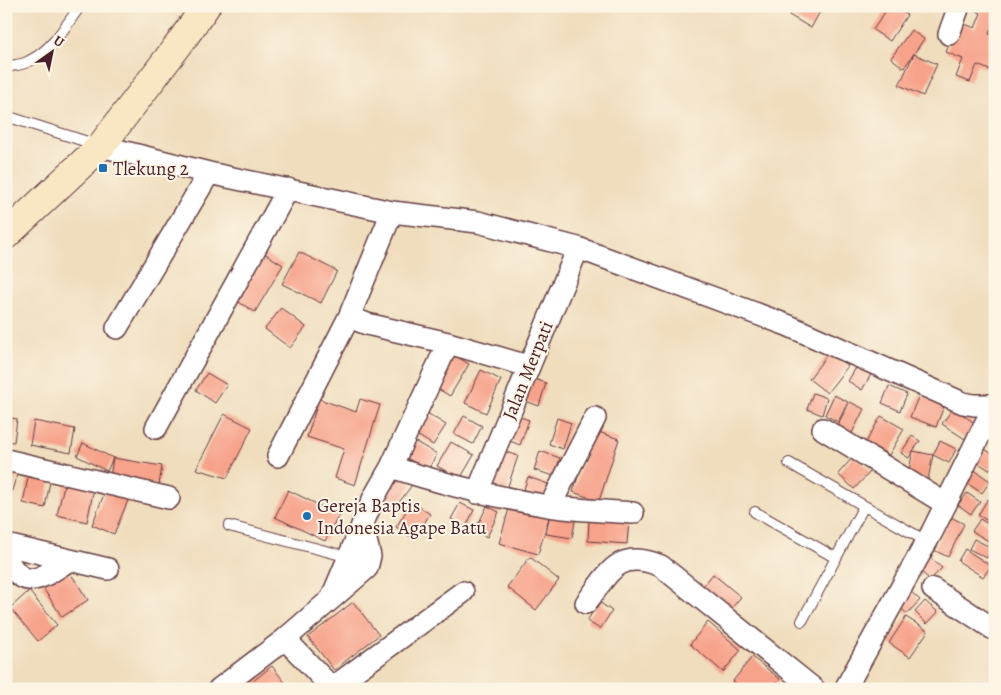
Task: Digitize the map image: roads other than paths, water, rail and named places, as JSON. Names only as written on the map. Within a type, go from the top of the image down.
[{"type":"main road","points":[[6,235],[101,146],[206,6]]},
{"type":"street","points":[[949,34],[959,6]]},
{"type":"street","points":[[101,146],[209,173],[392,212],[478,222],[578,248],[787,325],[963,403],[974,406],[994,406],[986,445],[946,504],[845,689]]},
{"type":"street","points":[[117,328],[209,173]]},
{"type":"street","points":[[156,428],[288,189]]},
{"type":"street","points":[[278,456],[349,317],[392,212]]},
{"type":"street","name":"Jalan Merpati","points":[[477,492],[578,248]]},
{"type":"street","points":[[349,317],[368,324],[448,343],[528,366]]},
{"type":"street","points":[[332,597],[374,497],[391,467],[448,343]]},
{"type":"street","points":[[550,506],[595,418]]},
{"type":"street","points":[[823,429],[946,504]]},
{"type":"street","points":[[6,460],[169,498]]},
{"type":"street","points":[[391,467],[477,492],[550,506],[633,513]]},
{"type":"street","points":[[220,689],[285,638],[368,568],[370,556],[362,525]]},
{"type":"street","points":[[6,546],[108,569]]},
{"type":"street","points":[[6,556],[11,566],[25,580],[33,580],[44,576],[68,560]]},
{"type":"street","points":[[586,603],[616,565],[626,561],[647,560],[661,566],[814,689]]},
{"type":"street","points":[[934,589],[995,630]]},
{"type":"street","points":[[285,638],[332,689],[463,592]]},
{"type":"lane","points":[[6,67],[28,62],[44,52],[56,40],[80,6]]},
{"type":"lane","points":[[6,116],[101,146]]},
{"type":"lane","points":[[789,463],[926,541]]},
{"type":"lane","points":[[802,622],[864,506]]},
{"type":"lane","points":[[755,512],[836,558]]},
{"type":"lane","points":[[228,526],[349,557]]},
{"type":"place","name":"Tlekung 2","points":[[103,168]]},
{"type":"place","name":"Gereja Baptis Indonesia Agape Batu","points":[[307,516]]}]
